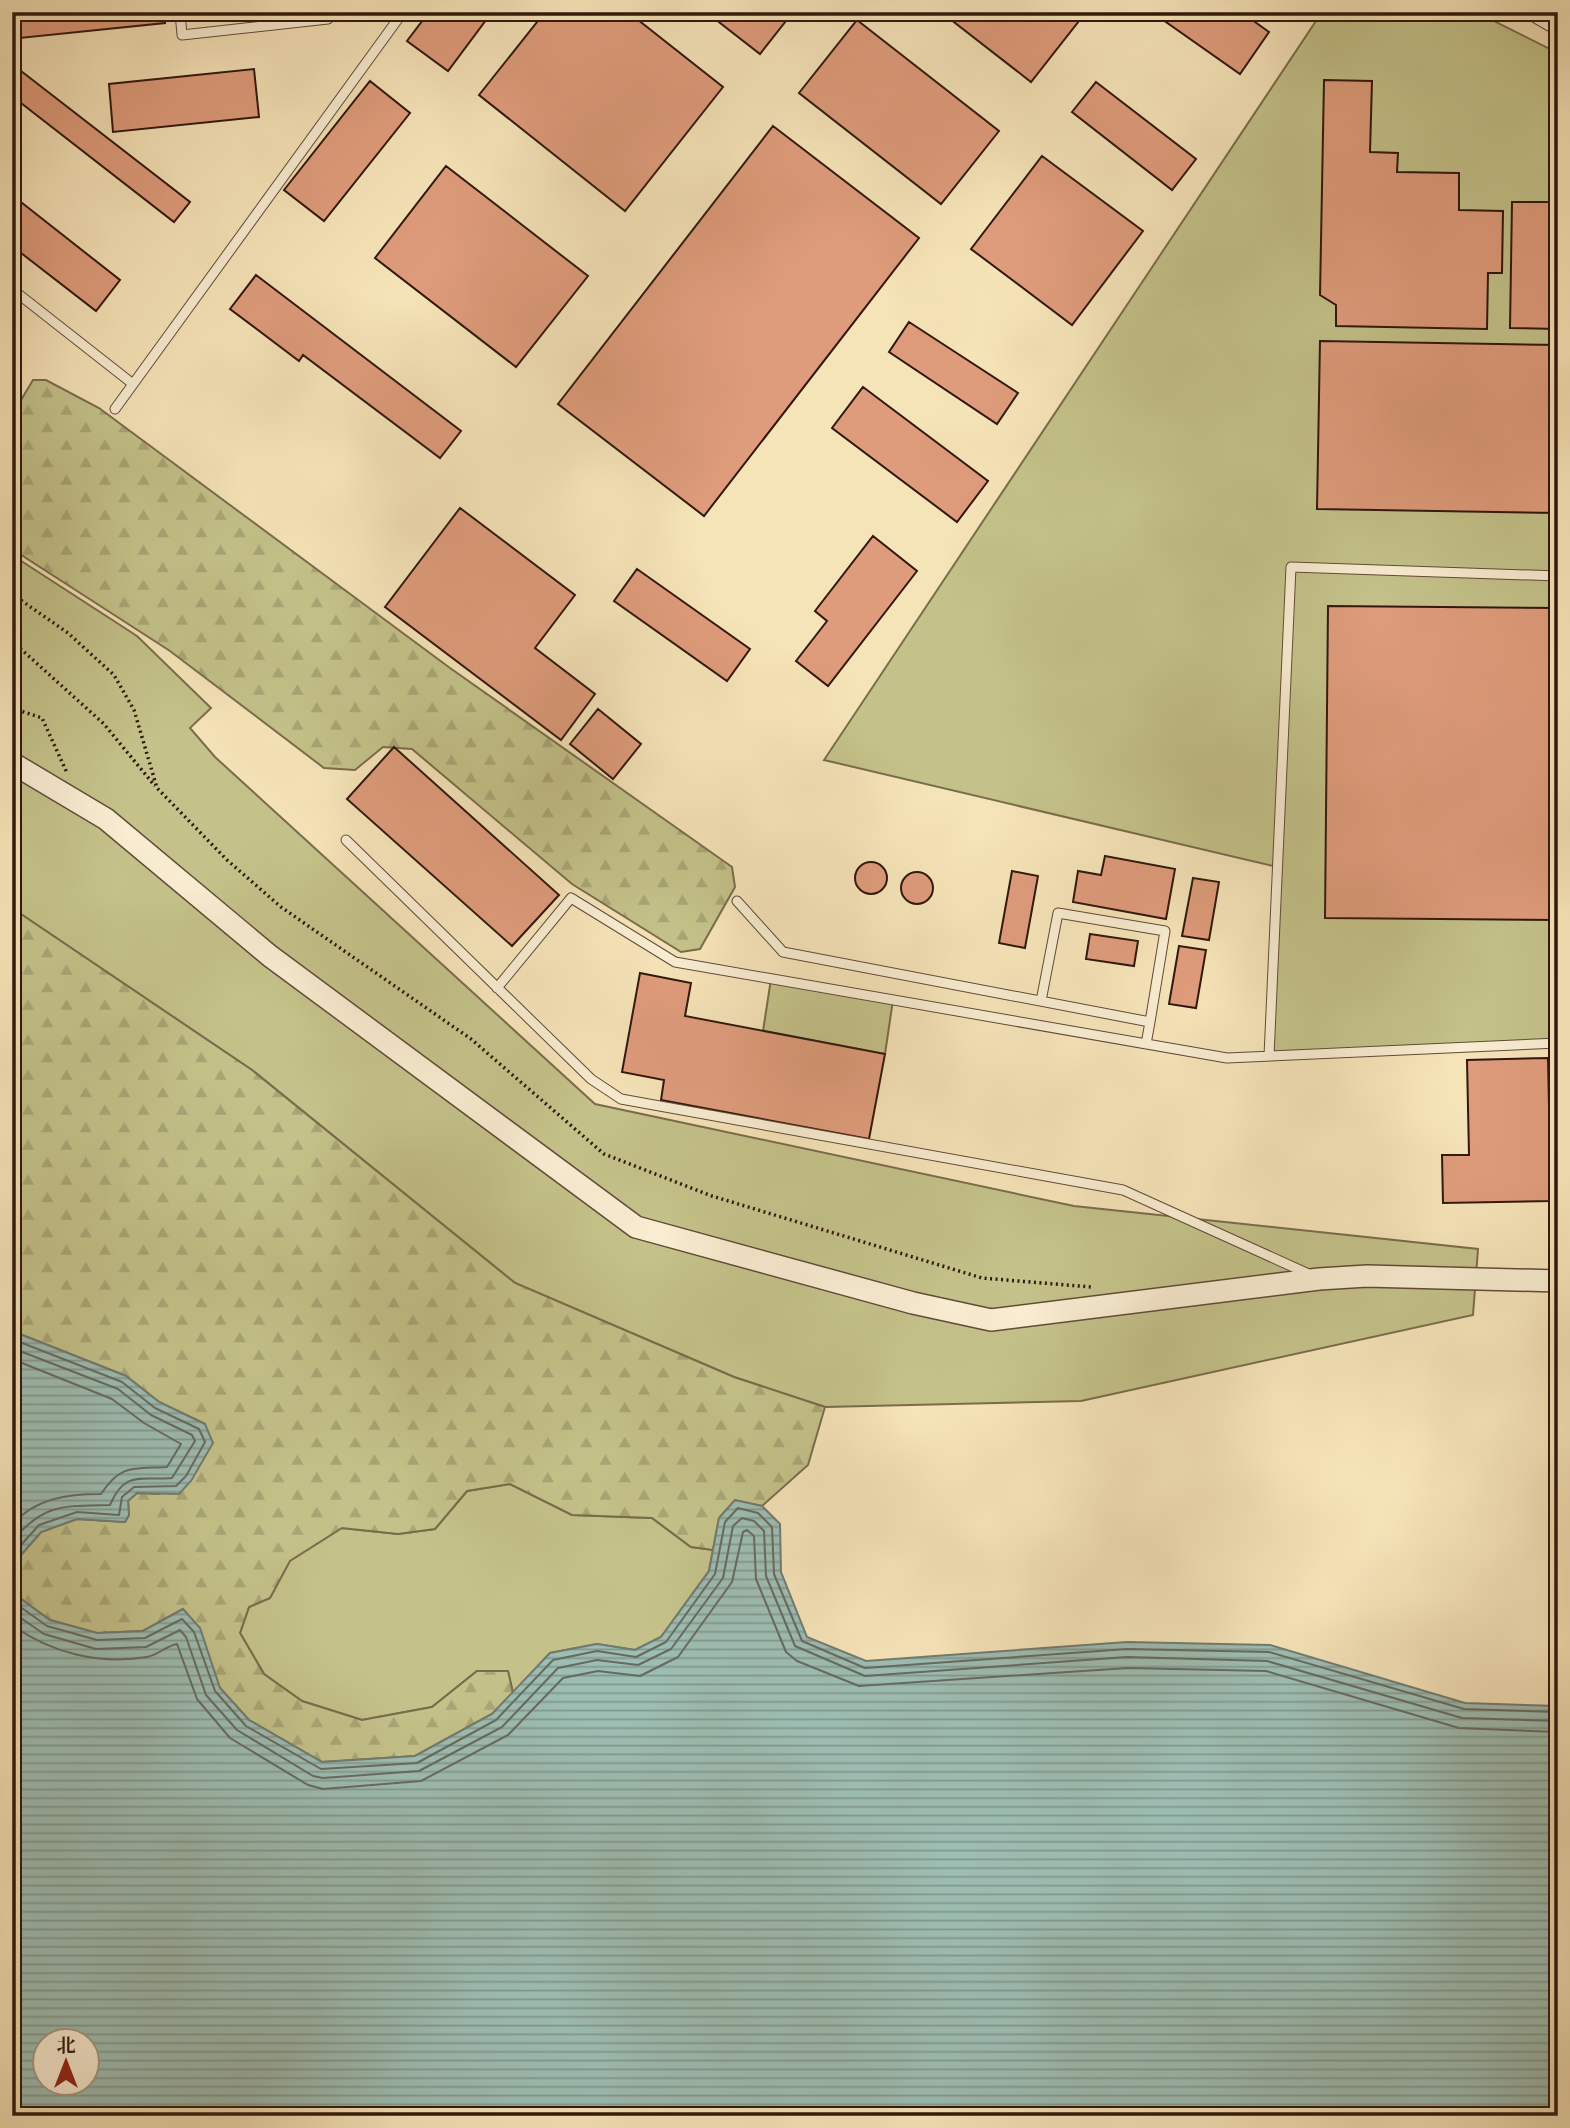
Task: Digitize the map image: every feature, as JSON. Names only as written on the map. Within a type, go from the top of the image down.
[{"type":"street","points":[[1534,12],[1558,26]]},
{"type":"street","points":[[12,763],[106,819],[270,956],[636,1227],[913,1303],[991,1320],[1319,1279],[1367,1276],[1558,1281]]},
{"type":"lane","points":[[180,12],[182,35],[328,19],[333,12]]},
{"type":"lane","points":[[115,409],[403,12]]},
{"type":"lane","points":[[12,289],[133,384]]},
{"type":"lane","points":[[1269,1056],[1292,567],[1558,576]]},
{"type":"lane","points":[[346,840],[591,1079],[621,1099],[1123,1190],[1319,1279]]},
{"type":"lane","points":[[497,988],[571,898],[675,962],[1227,1058],[1558,1043]]},
{"type":"lane","points":[[737,901],[783,952],[1150,1021]]},
{"type":"lane","points":[[1041,1001],[1058,913],[1165,931],[1146,1044]]},
{"type":"path","points":[[12,641],[104,724],[157,788]]},
{"type":"path","points":[[12,708],[42,718],[64,761],[70,797]]},
{"type":"green space","points":[[1322,12],[1476,12],[1558,53],[1558,1043],[1269,1056],[1277,867],[824,760]]},
{"type":"green space","points":[[33,380],[46,380],[99,408],[450,668],[732,867],[735,887],[700,949],[681,952],[572,884],[412,749],[383,747],[355,770],[324,768],[170,651],[12,549],[12,415]]},
{"type":"green space","points":[[12,555],[137,636],[211,708],[190,728],[215,757],[595,1104],[1074,1206],[1478,1249],[1473,1315],[1081,1401],[825,1407],[734,1377],[515,1283],[252,1070],[12,908]]},
{"type":"green space","points":[[12,908],[252,1070],[515,1283],[734,1377],[825,1407],[808,1465],[762,1506],[735,1500],[719,1518],[713,1550],[691,1547],[652,1518],[572,1515],[510,1484],[467,1491],[435,1529],[398,1534],[342,1528],[290,1561],[270,1598],[249,1607],[240,1633],[264,1674],[302,1701],[362,1720],[432,1707],[477,1671],[508,1671],[513,1693],[492,1714],[415,1756],[322,1762],[249,1720],[220,1688],[183,1609],[143,1631],[97,1633],[50,1620],[13,1593],[14,1563],[41,1532],[77,1519],[125,1522],[129,1515],[128,1501],[137,1493],[159,1494],[205,1424],[159,1402],[126,1376],[12,1331]]},
{"type":"green space","points":[[771,979],[893,1000],[885,1054],[763,1031]]},
{"type":"green space","points":[[510,1484],[572,1515],[652,1518],[691,1547],[713,1550],[709,1571],[661,1637],[635,1650],[597,1644],[550,1653],[513,1693],[508,1672],[477,1671],[432,1707],[362,1720],[302,1701],[264,1674],[240,1633],[249,1607],[270,1598],[289,1561],[341,1528],[398,1534],[435,1529],[467,1491]]},
{"type":"water","points":[[12,1331],[126,1376],[159,1402],[205,1424],[213,1443],[191,1481],[179,1494],[137,1493],[128,1501],[129,1515],[125,1522],[77,1519],[41,1532],[14,1563],[13,1593],[50,1620],[97,1633],[143,1631],[183,1609],[200,1628],[220,1688],[249,1720],[322,1762],[415,1756],[492,1714],[550,1653],[597,1644],[635,1650],[661,1637],[709,1571],[719,1518],[735,1500],[762,1506],[780,1524],[781,1572],[807,1637],[866,1661],[1127,1642],[1270,1645],[1465,1703],[1558,1706],[1558,2116],[12,2116]]},
{"type":"building","points":[[17,12],[164,12],[165,23],[20,38]]},
{"type":"building","points":[[429,12],[492,12],[448,71],[407,41]]},
{"type":"building","points":[[545,12],[628,12],[723,87],[625,211],[479,95]]},
{"type":"building","points":[[706,12],[793,12],[760,54]]},
{"type":"building","points":[[941,12],[1086,12],[1031,82]]},
{"type":"building","points":[[1158,12],[1241,12],[1269,32],[1240,74],[1156,15]]},
{"type":"building","points":[[857,20],[999,131],[941,204],[799,93]]},
{"type":"building","points":[[12,64],[190,202],[174,222],[12,96]]},
{"type":"building","points":[[254,69],[259,117],[113,132],[109,84]]},
{"type":"building","points":[[1324,80],[1372,81],[1370,152],[1398,153],[1397,172],[1459,173],[1459,210],[1503,211],[1502,273],[1488,273],[1487,329],[1336,326],[1336,305],[1320,295]]},
{"type":"building","points":[[370,81],[410,113],[324,221],[284,190]]},
{"type":"building","points":[[1096,82],[1196,159],[1172,190],[1072,112]]},
{"type":"building","points":[[773,126],[919,238],[704,516],[558,404]]},
{"type":"building","points":[[1042,156],[1143,231],[1072,325],[971,249]]},
{"type":"building","points":[[446,166],[588,276],[516,367],[375,258]]},
{"type":"building","points":[[12,195],[120,280],[96,311],[12,246]]},
{"type":"building","points":[[1512,202],[1558,202],[1558,329],[1510,328]]},
{"type":"building","points":[[256,275],[461,431],[440,458],[303,355],[299,361],[230,309]]},
{"type":"building","points":[[909,322],[1018,393],[997,424],[889,352]]},
{"type":"building","points":[[1320,341],[1558,345],[1558,513],[1317,509]]},
{"type":"building","points":[[863,387],[988,481],[957,522],[832,428]]},
{"type":"building","points":[[460,508],[575,595],[535,648],[595,694],[561,740],[385,607]]},
{"type":"building","points":[[873,536],[917,571],[828,686],[796,661],[827,621],[815,611]]},
{"type":"building","points":[[637,569],[750,649],[727,681],[614,601]]},
{"type":"building","points":[[1328,606],[1558,608],[1558,920],[1325,918]]},
{"type":"building","points":[[598,709],[641,744],[613,779],[570,744]]},
{"type":"building","points":[[394,747],[559,895],[512,946],[347,799]]},
{"type":"building","points":[[1105,856],[1175,869],[1166,919],[1073,902],[1078,871],[1101,875]]},
{"type":"building","points":[[871,862],[882,867],[887,878],[882,889],[871,894],[860,889],[855,878],[860,867]]},
{"type":"building","points":[[1012,871],[1038,876],[1025,948],[999,943]]},
{"type":"building","points":[[917,872],[928,877],[933,888],[928,899],[917,904],[906,899],[901,888],[906,877]]},
{"type":"building","points":[[1193,878],[1219,882],[1209,940],[1182,936]]},
{"type":"building","points":[[1090,934],[1138,941],[1134,966],[1086,959]]},
{"type":"building","points":[[1179,946],[1206,950],[1196,1008],[1169,1004]]},
{"type":"building","points":[[640,973],[691,983],[685,1016],[885,1054],[869,1139],[661,1100],[664,1080],[622,1072]]},
{"type":"building","points":[[1548,1058],[1551,1201],[1443,1203],[1442,1155],[1469,1155],[1467,1060]]}]
